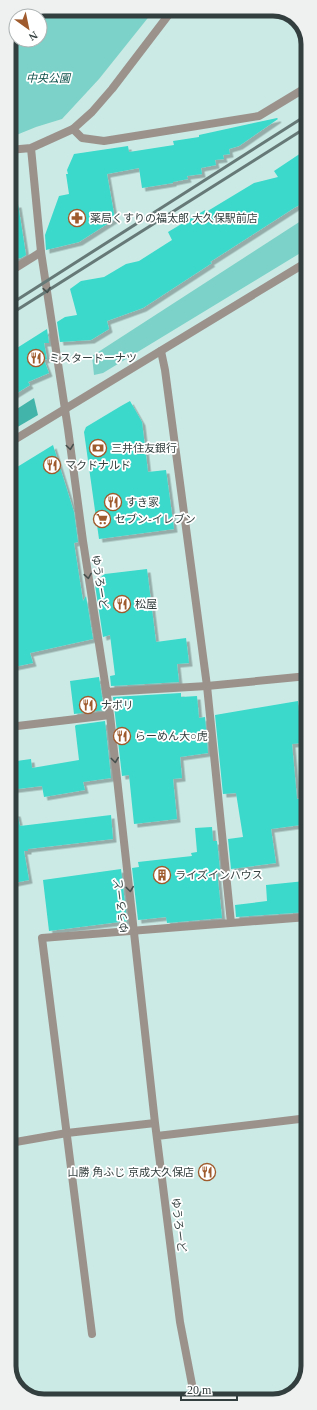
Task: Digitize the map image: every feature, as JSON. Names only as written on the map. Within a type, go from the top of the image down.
[{"type":"street","points":[[16,149],[31,148],[73,129],[92,112],[112,90],[167,16]]},
{"type":"street","points":[[73,129],[82,138],[104,141],[259,116],[301,91]]},
{"type":"street","name":"ゆうろーど","points":[[31,148],[41,252],[110,716],[135,931],[155,1123],[180,1322],[194,1394]]},
{"type":"street","points":[[16,268],[41,252]]},
{"type":"street","points":[[16,439],[301,266]]},
{"type":"street","points":[[161,351],[165,370],[206,686],[231,923]]},
{"type":"street","points":[[106,692],[206,686],[301,677]]},
{"type":"street","points":[[16,726],[110,716]]},
{"type":"street","points":[[92,1334],[42,938],[301,918]]},
{"type":"street","points":[[157,1136],[301,1119]]},
{"type":"street","points":[[16,1142],[67,1133],[155,1123]]},
{"type":"green space","name":"中央公園","points":[[48,16],[149,16],[99,79],[62,119],[16,135],[16,48],[48,48]]},
{"type":"green space","points":[[301,221],[301,253],[103,373],[94,375],[92,356]]},
{"type":"shaded area","points":[[34,398],[38,415],[16,428],[16,410]]},
{"type":"building","points":[[278,119],[239,146],[229,149],[230,154],[223,155],[224,159],[215,160],[216,165],[201,168],[202,174],[187,176],[188,179],[142,188],[139,168],[107,174],[115,219],[79,242],[46,250],[45,235],[59,196],[69,194],[66,174],[68,174],[67,170],[74,154],[128,146],[129,152],[174,145],[173,141],[199,137],[199,135]]},
{"type":"building","points":[[301,153],[301,204],[210,262],[212,263],[143,308],[107,321],[109,329],[91,340],[60,342],[57,322],[65,317],[77,315],[70,289],[81,281],[104,277],[126,264],[139,261],[172,240],[168,232],[205,210],[206,212],[254,183],[278,177],[274,171]]},
{"type":"building","points":[[16,204],[18,204],[26,255],[16,259]]},
{"type":"building","points":[[47,329],[49,343],[44,343],[47,359],[44,360],[49,373],[28,382],[30,385],[16,394],[16,349]]},
{"type":"building","points":[[130,401],[142,422],[148,472],[166,470],[174,529],[99,539],[84,432],[86,427]]},
{"type":"building","points":[[53,445],[74,512],[78,542],[74,543],[83,601],[86,596],[93,639],[30,653],[33,663],[16,667],[16,468]]},
{"type":"building","points":[[147,569],[156,642],[186,638],[189,663],[177,664],[179,682],[111,686],[110,676],[115,675],[110,635],[103,637],[95,585],[105,574]]},
{"type":"building","points":[[99,677],[104,710],[74,714],[70,681]]},
{"type":"building","points":[[181,693],[181,697],[197,696],[199,718],[205,717],[208,753],[180,757],[182,778],[173,779],[177,819],[134,824],[129,775],[122,776],[113,697]]},
{"type":"building","points":[[298,701],[301,743],[292,744],[297,799],[301,799],[301,825],[271,829],[276,863],[231,869],[228,839],[243,837],[236,793],[223,794],[215,715]]},
{"type":"building","points":[[105,721],[111,778],[83,782],[85,790],[44,797],[42,786],[16,789],[16,761],[31,759],[32,768],[79,760],[76,725]]},
{"type":"building","points":[[16,813],[20,826],[111,815],[113,839],[28,849],[28,851],[24,851],[29,880],[16,883]]},
{"type":"building","points":[[212,827],[213,841],[217,841],[220,870],[217,871],[222,918],[167,923],[166,917],[138,920],[132,868],[139,867],[138,862],[192,856],[191,853],[197,852],[195,828]]},
{"type":"building","points":[[121,869],[127,921],[49,931],[43,880]]},
{"type":"building","points":[[301,881],[301,912],[236,917],[235,905],[267,901],[266,885]]},
{"type":"railway","points":[[16,301],[301,119]]},
{"type":"railway","points":[[16,311],[301,131]]},
{"type":"place","name":"薬局くすりの福太郎 大久保駅前店","points":[[77,218]]},
{"type":"place","name":"ミスタードーナツ","points":[[36,358]]},
{"type":"place","name":"三井住友銀行","points":[[98,448]]},
{"type":"place","name":"マクドナルド","points":[[52,465]]},
{"type":"place","name":"すき家","points":[[113,502]]},
{"type":"place","name":"セブン-イレブン","points":[[102,519]]},
{"type":"place","name":"松屋","points":[[122,604]]},
{"type":"place","name":"ナポリ","points":[[88,705]]},
{"type":"place","name":"らーめん大○虎","points":[[122,736]]},
{"type":"place","name":"ライズインハウス","points":[[162,875]]},
{"type":"place","name":"山勝 角ふじ 京成大久保店","points":[[207,1172]]}]
